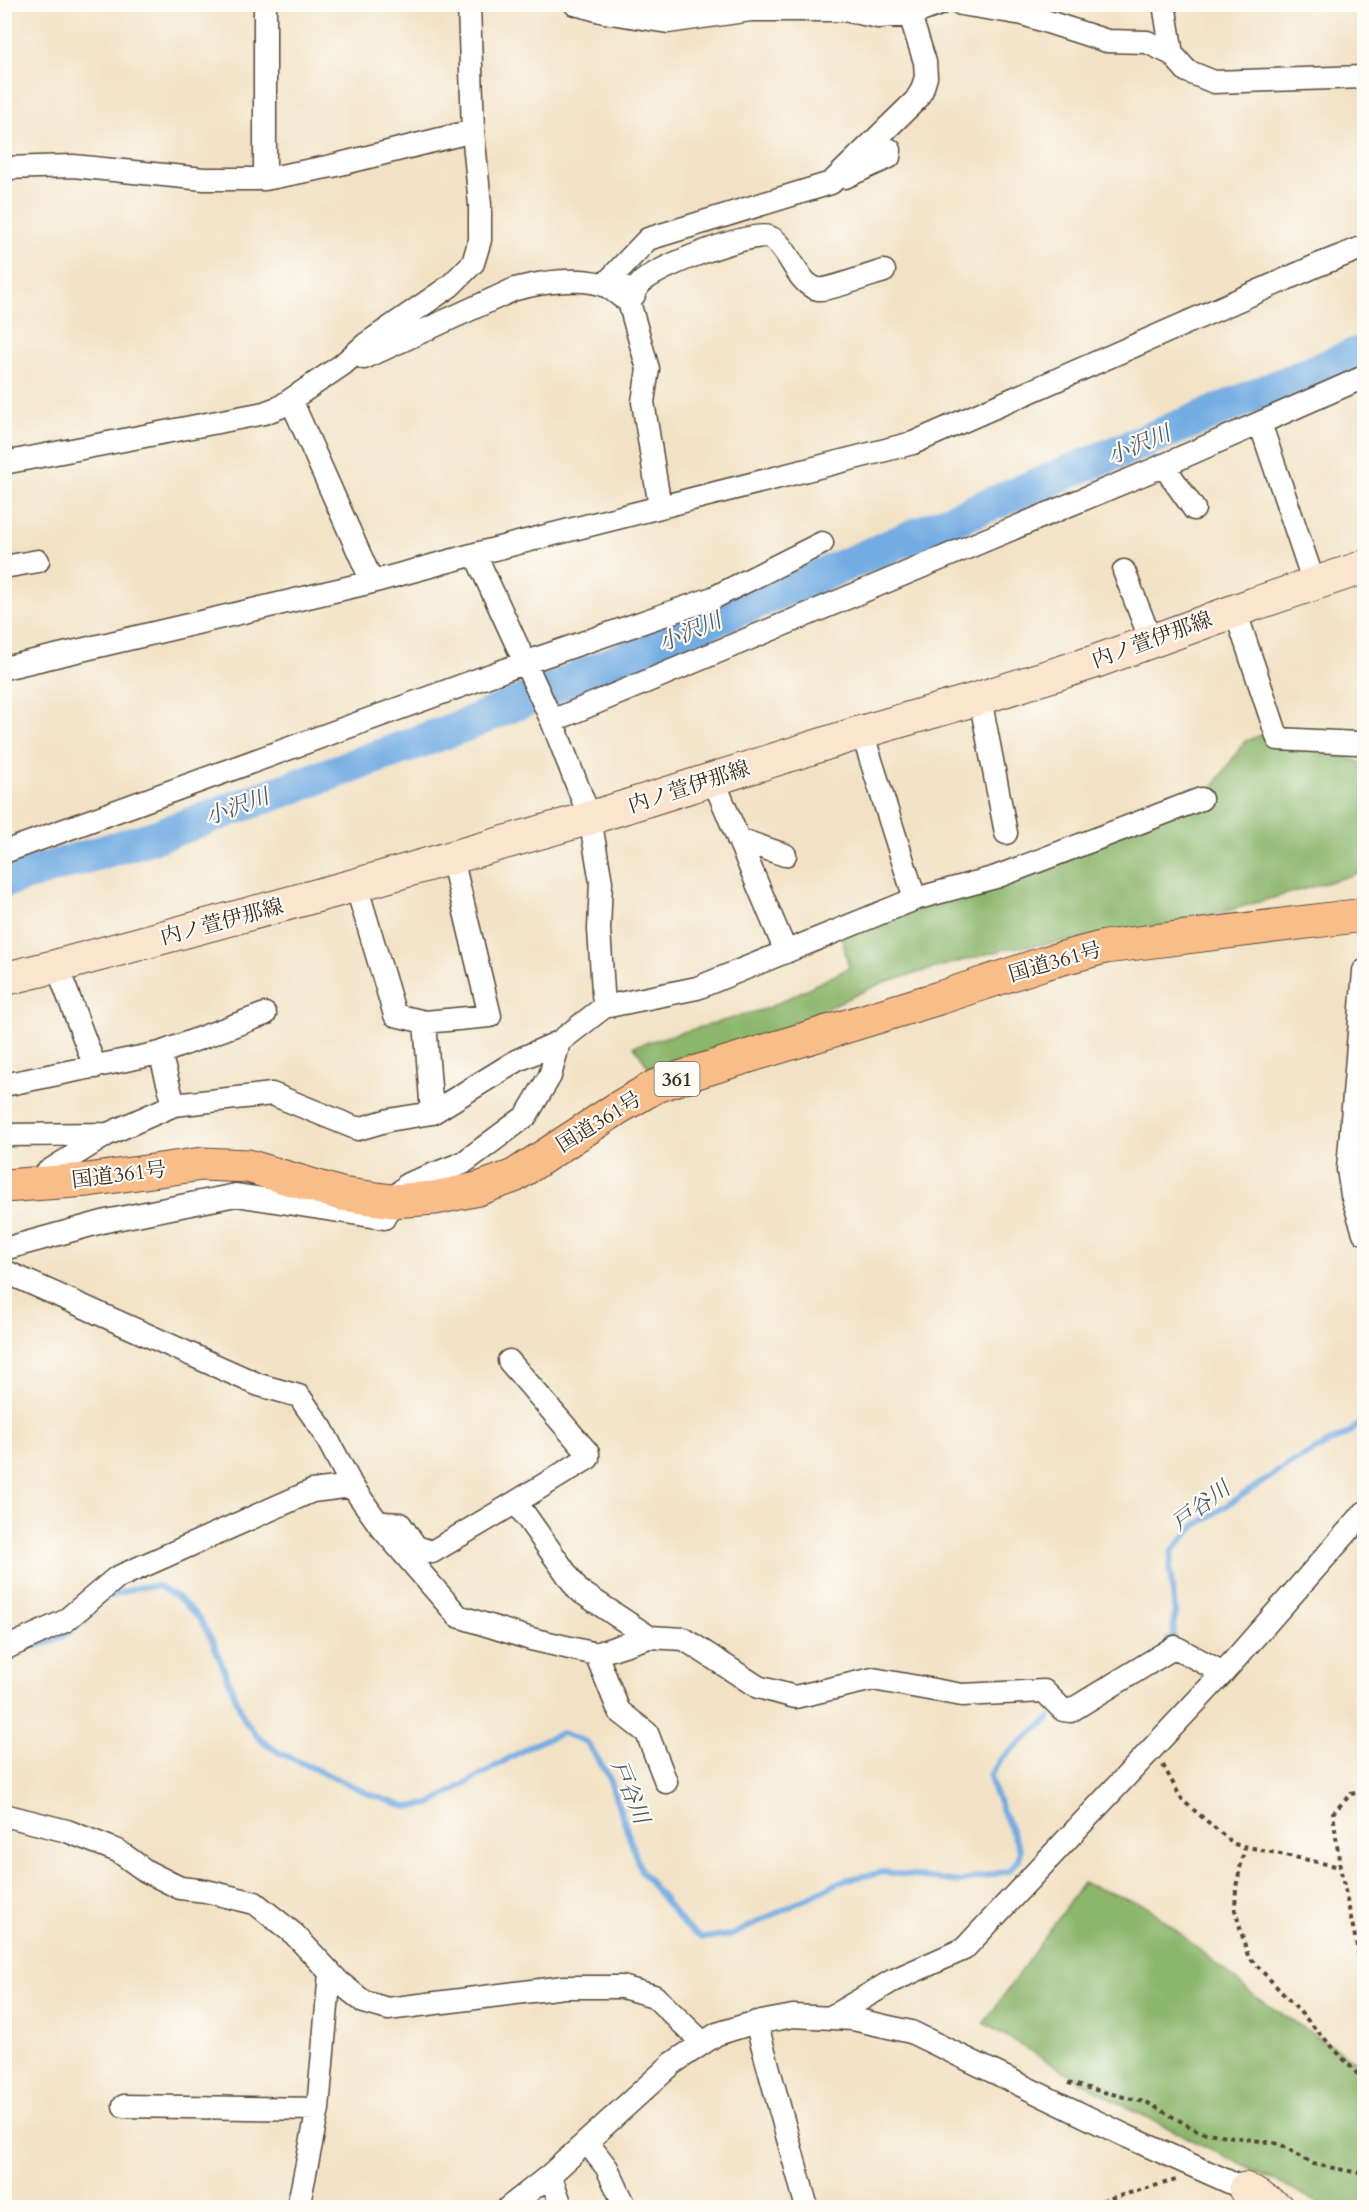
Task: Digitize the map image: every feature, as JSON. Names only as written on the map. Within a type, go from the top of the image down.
[{"type":"highway","name":"国道361号","points":[[4,1186],[88,1180],[202,1164],[248,1166],[342,1194],[392,1201],[435,1198],[478,1190],[514,1176],[656,1086],[1048,962],[1105,947],[1365,915]]},
{"type":"main road","name":"内ノ萱伊那線","points":[[4,979],[356,885],[590,818],[862,732],[980,698],[1365,567]]},
{"type":"main road","points":[[1245,2189],[1277,2208]]},
{"type":"street","points":[[265,4],[265,179]]},
{"type":"street","points":[[4,463],[264,414],[280,407],[342,365],[366,344],[450,286],[473,263],[480,240],[480,205],[473,131],[469,4]]},
{"type":"street","points":[[575,4],[604,12],[668,22],[751,10],[843,10],[878,17],[910,15],[940,4]]},
{"type":"street","points":[[961,4],[1023,14],[1107,41],[1148,42],[1172,54],[1187,71],[1214,82],[1365,77]]},
{"type":"street","points":[[1164,4],[1172,54]]},
{"type":"street","points":[[831,183],[916,100],[922,90],[926,77],[925,62],[910,15]]},
{"type":"street","points":[[4,168],[73,166],[204,179],[265,179],[332,166],[473,131]]},
{"type":"street","points":[[660,507],[643,402],[648,369],[631,299],[611,278],[648,240],[831,183],[882,161],[889,157],[890,150]]},
{"type":"street","points":[[631,299],[641,282],[673,264],[750,237],[768,237],[777,244],[808,285],[819,290],[884,271]]},
{"type":"street","points":[[4,668],[372,582],[913,443],[1317,265],[1365,247]]},
{"type":"street","points":[[342,365],[372,355],[515,289],[549,281],[598,284],[631,299]]},
{"type":"street","points":[[550,718],[1163,465],[1365,377]]},
{"type":"street","points":[[291,400],[372,582]]},
{"type":"street","points":[[1260,423],[1314,584]]},
{"type":"street","points":[[1163,465],[1194,509]]},
{"type":"street","points":[[4,852],[524,663],[713,598],[822,543]]},
{"type":"street","points":[[475,554],[550,718],[590,818],[601,882],[599,929],[604,1007]]},
{"type":"street","points":[[4,567],[38,561]]},
{"type":"street","points":[[1124,571],[1151,641]]},
{"type":"street","points":[[1235,610],[1278,739],[1356,743]]},
{"type":"street","points":[[980,698],[1006,833]]},
{"type":"street","points":[[862,732],[915,899]]},
{"type":"street","points":[[713,779],[786,952]]},
{"type":"street","points":[[38,1184],[47,1172],[108,1134],[174,1106],[272,1094],[358,1129],[389,1120],[432,1113],[518,1060],[559,1042],[604,1007],[697,988],[915,899],[996,877],[1201,799]]},
{"type":"street","points":[[738,838],[784,855]]},
{"type":"street","points":[[356,885],[395,1015],[425,1022],[490,1016],[452,858]]},
{"type":"street","points":[[57,966],[94,1067]]},
{"type":"street","points":[[1365,971],[1359,1107],[1348,1169],[1352,1195],[1365,1233]]},
{"type":"street","points":[[4,1085],[160,1053],[265,1014]]},
{"type":"street","points":[[425,1022],[432,1113]]},
{"type":"street","points":[[4,1249],[106,1221],[236,1195],[384,1218],[392,1201],[408,1184],[463,1163],[526,1116],[550,1076],[559,1042]]},
{"type":"street","points":[[160,1053],[174,1106]]},
{"type":"street","points":[[4,1135],[108,1134]]},
{"type":"street","points":[[4,1271],[259,1385],[299,1396],[322,1429],[352,1486],[381,1527],[458,1616],[531,1639],[596,1654],[650,1637],[684,1639],[758,1687],[795,1697],[873,1679],[962,1695],[1044,1691],[1063,1710],[1070,1711],[1175,1647],[1223,1673]]},
{"type":"street","points":[[381,1527],[384,1523],[400,1524],[416,1547],[432,1552],[588,1458],[588,1453],[509,1361]]},
{"type":"street","points":[[4,1649],[65,1621],[116,1578],[312,1491],[352,1486]]},
{"type":"street","points":[[516,1502],[578,1590],[650,1637]]},
{"type":"street","points":[[831,2018],[892,1981],[964,1948],[1154,1749],[1365,1513]]},
{"type":"street","points":[[596,1654],[618,1711],[647,1733],[666,1782]]},
{"type":"street","points":[[4,1815],[68,1831],[118,1851],[146,1871],[180,1888],[206,1891],[255,1903],[294,1934],[330,1972],[364,2002],[388,2009],[564,1987],[622,1987],[654,1996],[703,2043]]},
{"type":"street","points":[[298,2208],[318,2109],[330,1972]]},
{"type":"street","points":[[508,2208],[550,2175],[673,2063],[717,2034],[756,2022],[793,2016],[854,2019],[911,2032],[1126,2136],[1245,2189]]},
{"type":"street","points":[[756,2022],[807,2208]]},
{"type":"street","points":[[124,2106],[318,2109]]},
{"type":"street","points":[[587,2142],[607,2168],[626,2208]]},
{"type":"street","points":[[550,2175],[562,2208]]},
{"type":"path","points":[[1154,1749],[1182,1800],[1234,1844],[1340,1867]]},
{"type":"path","points":[[1365,1791],[1351,1794],[1333,1813],[1340,1867],[1365,1979]]},
{"type":"path","points":[[1245,1846],[1236,1887],[1235,1910],[1248,1956],[1365,2081]]},
{"type":"path","points":[[1060,2081],[1149,2103],[1200,2132],[1280,2144],[1313,2164],[1365,2174]]},
{"type":"path","points":[[1076,2208],[1206,2172]]},
{"type":"green space","points":[[1278,729],[1364,764],[1364,872],[1164,929],[1006,949],[884,982],[720,1057],[652,1073],[634,1046],[768,1008],[849,968],[842,938],[868,916],[1027,875],[1211,790],[1245,741]]},
{"type":"green space","points":[[1083,1883],[1147,1906],[1257,1998],[1364,2067],[1364,2207],[1327,2207],[1114,2101],[984,2023]]},
{"type":"waterway","name":"小沢川","points":[[4,881],[157,836],[463,726],[942,524],[1364,351]]},
{"type":"waterway","name":"戸谷川","points":[[1168,1640],[1173,1638],[1175,1611],[1170,1569],[1172,1551],[1195,1526],[1290,1464],[1350,1432],[1364,1420]]},
{"type":"waterway","name":"戸谷川","points":[[105,1598],[138,1587],[158,1586],[180,1599],[200,1619],[213,1642],[245,1721],[260,1739],[278,1752],[372,1795],[407,1807],[430,1804],[532,1745],[562,1733],[587,1742],[608,1775],[641,1871],[686,1927],[702,1938],[732,1935],[844,1880],[884,1872],[959,1882],[1008,1871],[1018,1860],[1020,1850],[994,1791],[990,1776],[1002,1758],[1050,1718]]},
{"type":"waterway","name":"戸谷川","points":[[35,1646],[66,1634],[92,1612]]}]
